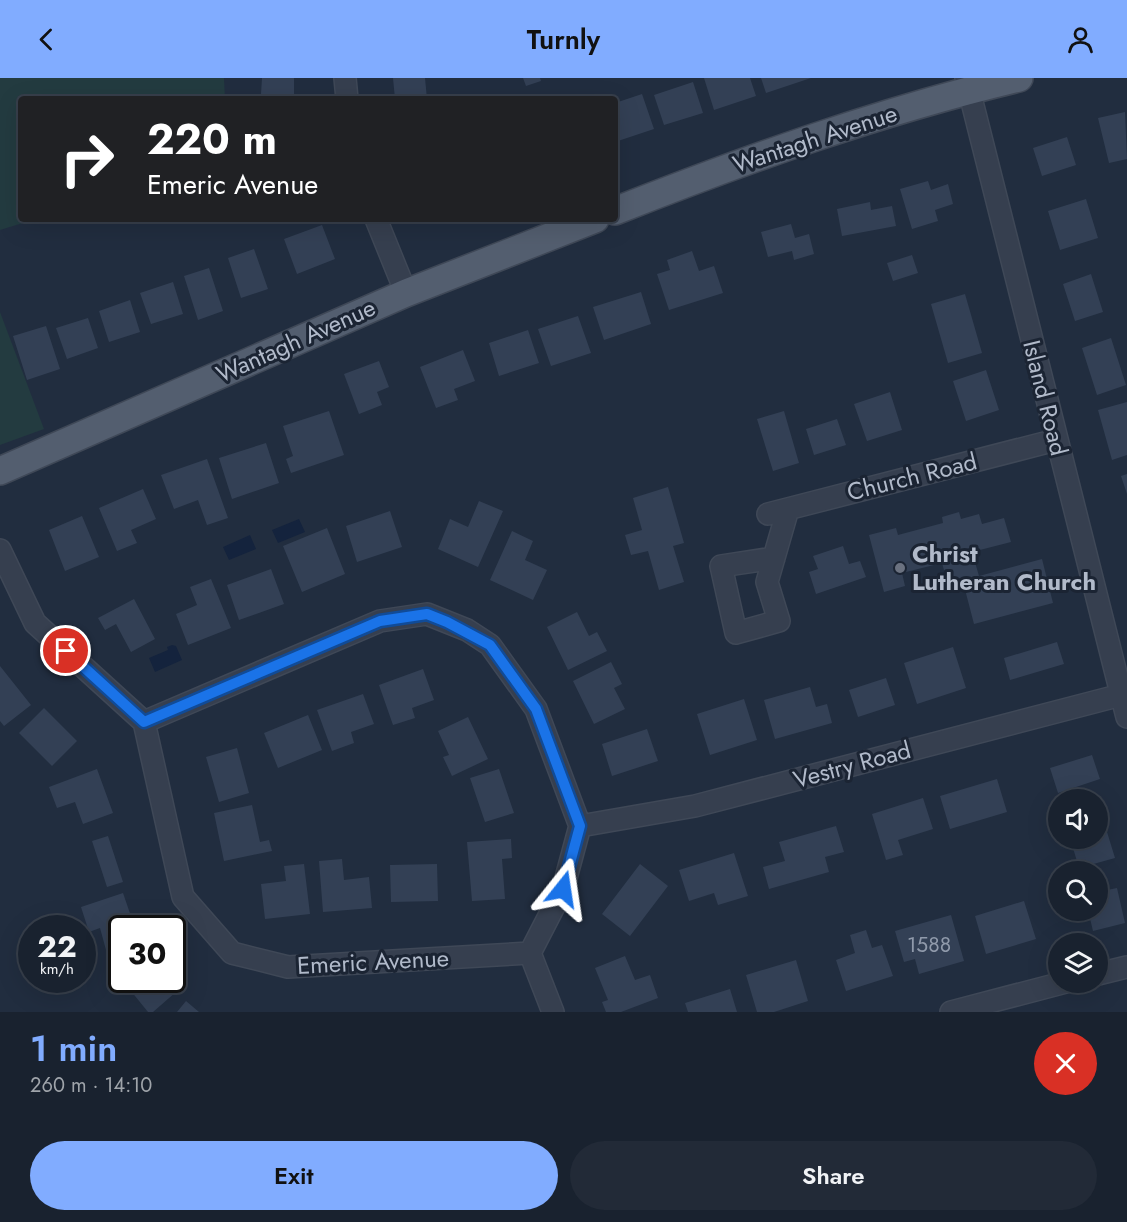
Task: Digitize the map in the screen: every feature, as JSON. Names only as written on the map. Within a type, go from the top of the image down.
[{"type":"main road","name":"Wantagh Avenue","points":[[618,210],[747,160],[968,84],[1019,78]]},
{"type":"main road","name":"Wantagh Avenue","points":[[0,471],[406,293],[587,222]]},
{"type":"street","points":[[345,78],[347,96]]},
{"type":"street","name":"Island Road","points":[[968,84],[1127,717]]},
{"type":"street","points":[[377,222],[406,293]]},
{"type":"street","name":"Church Road","points":[[774,558],[778,512],[1056,440]]},
{"type":"street","points":[[0,550],[35,622],[144,722],[380,621],[427,614],[467,630],[490,645],[536,709],[580,826],[563,889],[530,953],[552,1012]]},
{"type":"street","name":"Vestry Road","points":[[580,826],[695,806],[1122,695]]},
{"type":"street","name":"Emeric Avenue","points":[[144,722],[183,897],[232,953],[288,967],[530,953]]},
{"type":"street","points":[[1108,972],[1127,967]]},
{"type":"street","points":[[951,1012],[1048,987]]},
{"type":"green space","points":[[0,78],[224,78],[225,96],[18,96],[18,222],[26,222],[0,230]]},
{"type":"green space","points":[[0,312],[44,429],[0,445]]},
{"type":"water","points":[[299,519],[305,532],[278,543],[272,530]]},
{"type":"water","points":[[250,535],[256,549],[229,560],[223,547]]},
{"type":"water","points":[[176,646],[182,660],[155,672],[149,658],[168,650],[167,647]]},
{"type":"building","points":[[262,78],[294,78],[294,95],[261,94]]},
{"type":"building","points":[[393,78],[425,78],[427,96],[395,96]]},
{"type":"building","points":[[523,78],[540,78],[541,81],[526,86]]},
{"type":"building","points":[[704,78],[750,78],[756,96],[714,110]]},
{"type":"building","points":[[761,78],[811,78],[766,93]]},
{"type":"building","points":[[693,82],[703,113],[664,125],[654,95]]},
{"type":"building","points":[[642,94],[654,129],[618,141],[618,102]]},
{"type":"building","points":[[1125,112],[1127,159],[1109,163],[1098,118]]},
{"type":"building","points":[[1067,137],[1076,165],[1042,176],[1033,148]]},
{"type":"building","points":[[928,181],[931,190],[948,184],[953,204],[935,210],[938,221],[912,229],[900,189]]},
{"type":"building","points":[[1086,199],[1098,238],[1060,250],[1048,211]]},
{"type":"building","points":[[870,202],[871,210],[892,206],[896,226],[842,236],[837,209]]},
{"type":"building","points":[[791,224],[795,238],[809,234],[814,254],[794,260],[792,251],[768,257],[761,232]]},
{"type":"building","points":[[322,225],[335,259],[297,274],[284,239]]},
{"type":"building","points":[[254,249],[268,289],[241,298],[228,258]]},
{"type":"building","points":[[692,251],[699,271],[714,266],[723,293],[669,310],[657,274],[670,270],[667,260]]},
{"type":"building","points":[[912,255],[918,273],[893,281],[887,263]]},
{"type":"building","points":[[209,268],[223,311],[198,320],[184,276]]},
{"type":"building","points":[[1091,274],[1103,312],[1075,321],[1063,284]]},
{"type":"building","points":[[173,282],[183,314],[151,324],[140,293]]},
{"type":"building","points":[[641,292],[651,324],[604,340],[593,307]]},
{"type":"building","points":[[965,294],[982,353],[948,363],[931,304]]},
{"type":"building","points":[[130,300],[140,332],[109,342],[99,311]]},
{"type":"building","points":[[578,316],[591,353],[551,366],[538,329]]},
{"type":"building","points":[[88,318],[98,348],[67,359],[56,328]]},
{"type":"building","points":[[46,326],[60,369],[27,380],[13,336]]},
{"type":"building","points":[[528,330],[539,363],[499,376],[489,343]]},
{"type":"building","points":[[1111,338],[1126,385],[1097,395],[1082,348]]},
{"type":"building","points":[[463,350],[475,381],[454,389],[458,400],[436,408],[420,367]]},
{"type":"building","points":[[379,361],[389,387],[377,392],[382,405],[359,414],[344,374]]},
{"type":"building","points":[[986,370],[999,410],[966,421],[953,381]]},
{"type":"building","points":[[890,392],[902,430],[867,441],[854,404]]},
{"type":"building","points":[[1127,402],[1127,455],[1112,460],[1098,410]]},
{"type":"building","points":[[329,411],[344,455],[291,473],[286,459],[293,456],[283,426]]},
{"type":"building","points":[[784,411],[799,463],[773,471],[757,419]]},
{"type":"building","points":[[837,419],[846,445],[814,455],[806,429]]},
{"type":"building","points":[[266,443],[279,483],[232,499],[219,458]]},
{"type":"building","points":[[207,459],[228,518],[207,525],[198,500],[174,509],[161,475]]},
{"type":"building","points":[[1127,474],[1127,494],[1121,476]]},
{"type":"building","points":[[668,487],[684,543],[673,546],[684,582],[659,590],[648,551],[631,555],[625,535],[642,530],[633,498]]},
{"type":"building","points":[[143,489],[156,519],[131,530],[137,543],[117,551],[99,508]]},
{"type":"building","points":[[479,501],[503,511],[478,567],[438,549],[450,519],[468,527]]},
{"type":"building","points":[[390,511],[402,547],[357,562],[346,526]]},
{"type":"building","name":"Christ Lutheran Church","points":[[959,512],[961,519],[979,514],[982,524],[1004,518],[1011,542],[972,552],[979,576],[1042,559],[1053,603],[974,624],[962,578],[947,581],[942,563],[902,573],[905,586],[884,592],[869,535],[896,528],[898,535],[943,523],[942,517]]},
{"type":"building","points":[[82,516],[99,557],[65,571],[49,530]]},
{"type":"building","points":[[327,528],[345,574],[302,592],[283,546]]},
{"type":"building","points":[[512,531],[533,541],[525,560],[547,570],[533,600],[490,580]]},
{"type":"building","points":[[843,546],[849,564],[860,561],[866,577],[816,594],[809,572],[818,569],[813,556]]},
{"type":"building","points":[[271,569],[284,604],[239,620],[227,585]]},
{"type":"building","points":[[211,579],[231,628],[188,645],[176,614],[197,605],[190,587]]},
{"type":"building","points":[[134,599],[155,639],[131,652],[116,624],[105,630],[98,618]]},
{"type":"building","points":[[577,612],[589,636],[597,632],[607,651],[568,670],[547,627]]},
{"type":"building","points":[[1057,642],[1064,664],[1010,680],[1004,658]]},
{"type":"building","points":[[953,647],[966,688],[917,704],[904,663]]},
{"type":"building","points":[[611,662],[622,684],[614,688],[625,709],[594,724],[573,681]]},
{"type":"building","points":[[0,666],[31,705],[4,726],[0,721]]},
{"type":"building","points":[[423,669],[434,700],[412,708],[415,718],[393,725],[379,685]]},
{"type":"building","points":[[886,678],[895,705],[858,717],[849,690]]},
{"type":"building","points":[[810,687],[816,707],[827,704],[832,723],[775,739],[764,700]]},
{"type":"building","points":[[363,694],[374,724],[351,732],[354,743],[332,751],[317,710]]},
{"type":"building","points":[[744,699],[757,740],[710,755],[697,714]]},
{"type":"building","points":[[44,708],[77,741],[52,766],[19,733]]},
{"type":"building","points":[[308,715],[322,750],[278,768],[264,733]]},
{"type":"building","points":[[468,717],[488,759],[452,776],[443,757],[449,755],[438,731]]},
{"type":"building","points":[[647,729],[658,761],[612,776],[602,744]]},
{"type":"building","points":[[237,748],[249,793],[219,802],[206,757]]},
{"type":"building","points":[[1092,755],[1100,779],[1070,789],[1057,789],[1050,768]]},
{"type":"building","points":[[97,769],[113,813],[83,824],[75,802],[57,808],[49,787]]},
{"type":"building","points":[[499,769],[514,813],[485,822],[470,778]]},
{"type":"building","points":[[997,779],[1007,812],[950,829],[940,796]]},
{"type":"building","points":[[923,798],[933,829],[898,840],[903,855],[886,860],[872,814]]},
{"type":"building","points":[[252,805],[260,842],[269,840],[272,851],[224,861],[214,813]]},
{"type":"building","points":[[836,826],[844,852],[825,857],[829,872],[769,889],[763,867],[785,861],[779,842]]},
{"type":"building","points":[[1108,835],[1115,858],[1104,861],[1077,861],[1073,849],[1108,849]]},
{"type":"building","points":[[108,836],[123,882],[107,887],[92,841]]},
{"type":"building","points":[[511,839],[512,858],[502,859],[505,899],[472,901],[467,842]]},
{"type":"building","points":[[734,853],[748,896],[718,905],[714,893],[689,901],[679,870]]},
{"type":"building","points":[[342,859],[344,880],[369,877],[372,908],[323,912],[319,861]]},
{"type":"building","points":[[304,864],[310,914],[265,919],[261,884],[286,881],[284,866]]},
{"type":"building","points":[[437,864],[438,901],[391,902],[390,865]]},
{"type":"building","points":[[640,864],[668,886],[630,936],[602,914]]},
{"type":"building","points":[[1117,888],[1125,923],[1093,931],[1091,921],[1108,921],[1108,890]]},
{"type":"building","points":[[123,893],[131,915],[108,915],[108,949],[106,950],[100,928],[96,929],[96,915],[84,915],[81,907]]},
{"type":"building","points":[[1024,901],[1036,939],[986,954],[975,916]]},
{"type":"building","points":[[951,915],[964,961],[919,974],[915,959],[904,962],[895,931]]},
{"type":"building","points":[[866,930],[872,948],[882,945],[893,976],[846,991],[836,960],[855,953],[850,935]]},
{"type":"building","points":[[625,956],[635,980],[650,975],[658,998],[621,1012],[606,1012],[602,1002],[608,1000],[595,968]]},
{"type":"building","points":[[796,960],[808,1001],[774,1012],[757,1012],[746,975]]},
{"type":"building","points":[[730,989],[737,1012],[688,1012],[685,1003]]},
{"type":"building","points":[[133,993],[175,993],[153,1012],[148,1012]]},
{"type":"building","points":[[186,1001],[199,1012],[177,1012]]},
{"type":"place","name":"Christ Lutheran Church","points":[[900,568]]},
{"type":"route","points":[[66,651],[144,722],[380,621],[427,614],[467,630],[490,645],[536,709],[580,826],[563,889]]}]
